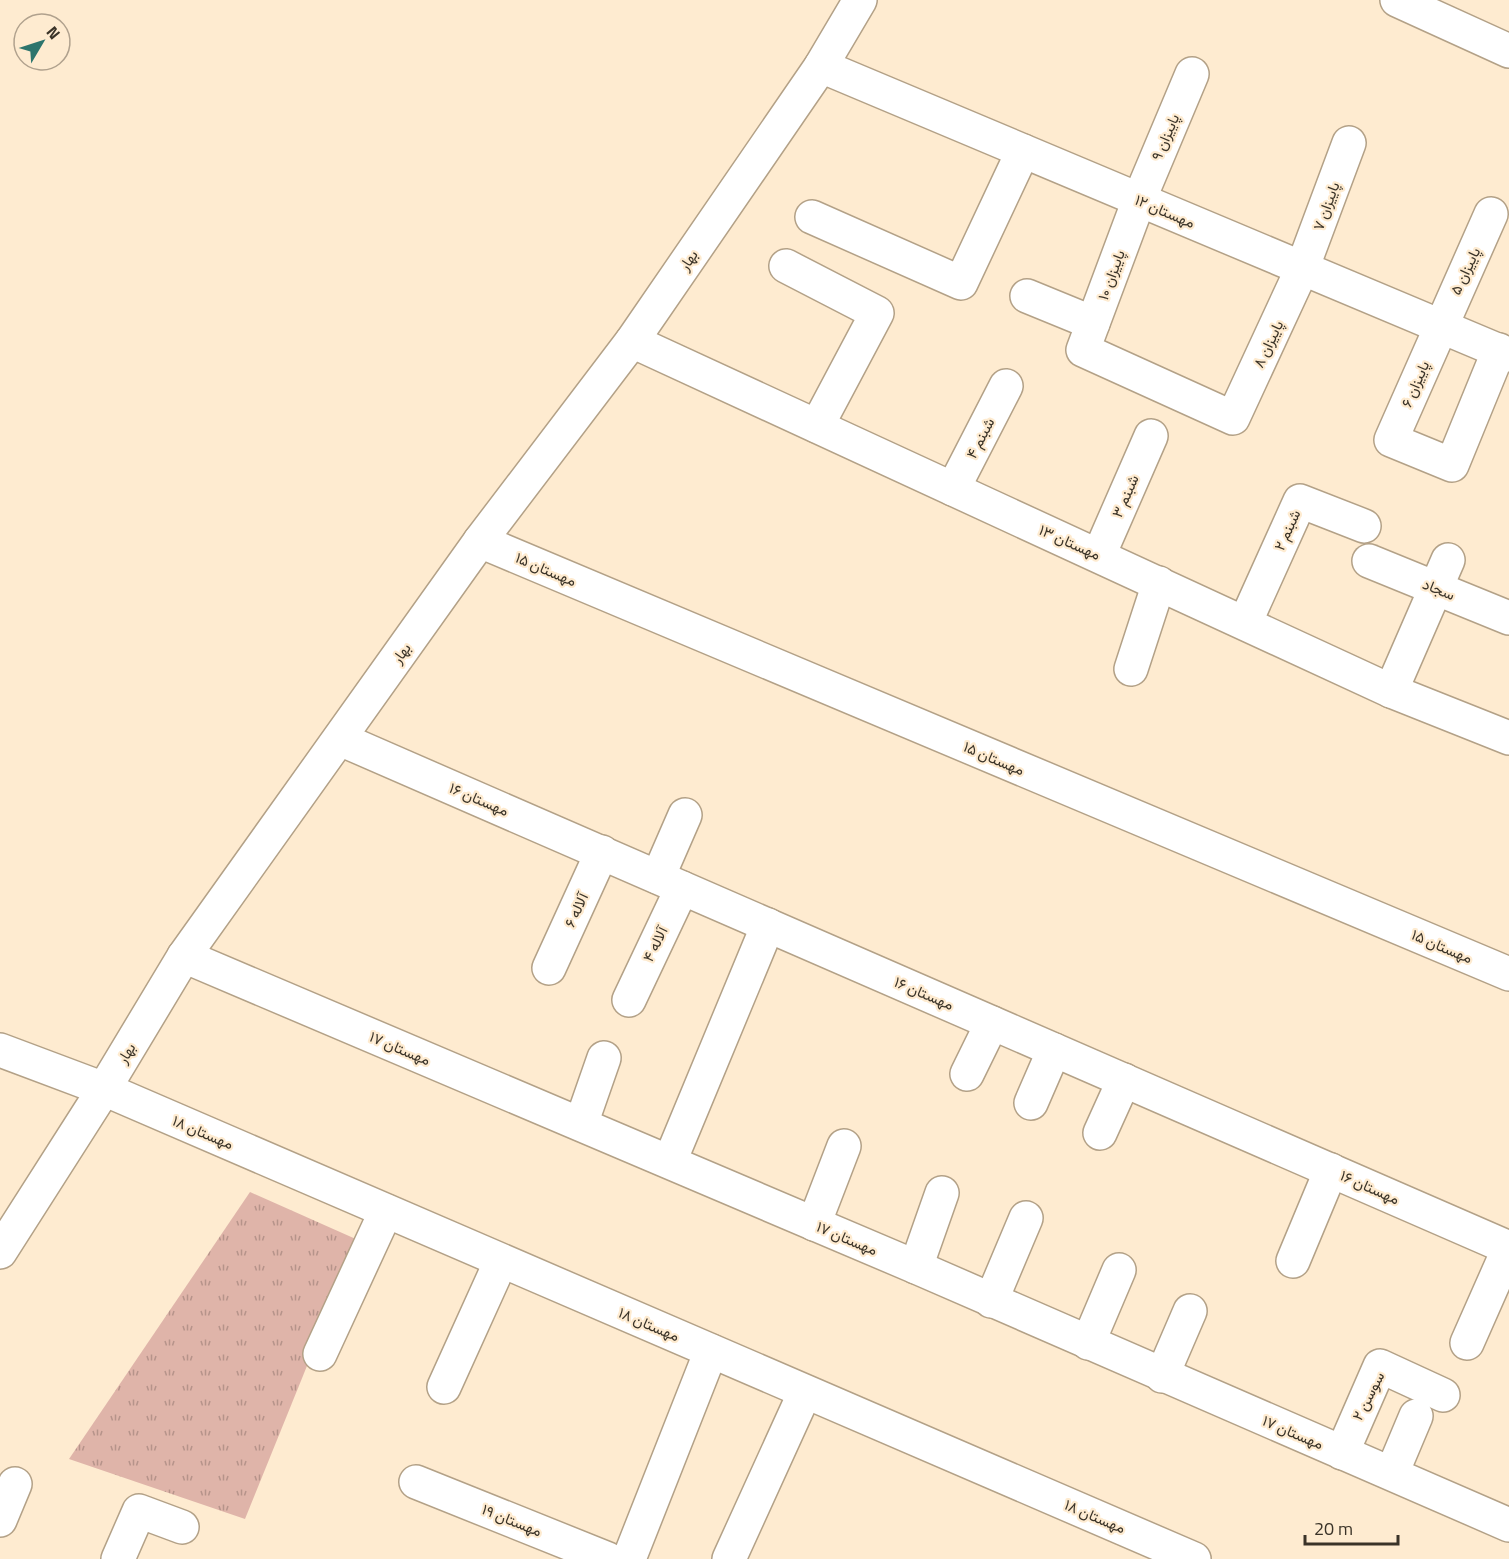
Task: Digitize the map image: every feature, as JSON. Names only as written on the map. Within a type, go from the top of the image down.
[{"type":"street","name":"بهار","points":[[0,1252],[104,1089],[184,956],[480,541],[632,341],[821,66],[860,0]]},
{"type":"street","name":"بهار","points":[[821,66],[876,0]]},
{"type":"street","points":[[1397,0],[1509,51]]},
{"type":"street","name":"مهستان ۱۲","points":[[821,66],[1504,353]]},
{"type":"street","name":"پاییزان ۹","points":[[1139,200],[1192,74]]},
{"type":"street","name":"پاییزان ۷","points":[[1302,269],[1349,143]]},
{"type":"street","points":[[812,217],[961,283],[1023,152]]},
{"type":"street","name":"پاییزان ۱۰","points":[[1088,337],[1139,200]]},
{"type":"street","name":"پاییزان ۵","points":[[1438,327],[1491,214]]},
{"type":"street","points":[[786,266],[877,313],[817,426]]},
{"type":"street","name":"پاییزان ۸","points":[[1088,337],[1233,418],[1302,269]]},
{"type":"street","points":[[1027,296],[1088,337]]},
{"type":"street","name":"پاییزان ۶","points":[[1438,327],[1391,440],[1452,465],[1504,353]]},
{"type":"street","name":"مهستان ۱۳","points":[[632,341],[1391,691],[1509,738]]},
{"type":"street","name":"شبنم ۴","points":[[953,489],[1006,386]]},
{"type":"street","name":"شبنم ۳","points":[[1099,555],[1151,436]]},
{"type":"street","name":"شبنم ۲","points":[[1245,623],[1300,501],[1364,526]]},
{"type":"street","name":"مهستان ۱۵","points":[[480,541],[1509,974]]},
{"type":"street","name":"سجاد","points":[[1369,561],[1442,574],[1509,618]]},
{"type":"street","points":[[1391,691],[1442,574]]},
{"type":"street","points":[[1131,669],[1159,583]]},
{"type":"street","name":"مهستان ۱۶","points":[[340,739],[1509,1248]]},
{"type":"street","name":"آلاله ۴","points":[[629,1000],[670,882],[685,815]]},
{"type":"street","name":"آلاله ۶","points":[[549,968],[602,852]]},
{"type":"street","points":[[670,1161],[768,925]]},
{"type":"street","name":"مهستان ۱۷","points":[[184,956],[670,1161],[1509,1525]]},
{"type":"street","points":[[967,1074],[992,1023]]},
{"type":"street","name":"مهستان ۱۸","points":[[0,1050],[104,1089],[1194,1559]]},
{"type":"street","points":[[1031,1103],[1054,1050]]},
{"type":"street","points":[[581,1124],[604,1058]]},
{"type":"street","points":[[1100,1132],[1124,1080]]},
{"type":"street","points":[[814,1224],[844,1146]]},
{"type":"street","points":[[1293,1261],[1331,1170]]},
{"type":"street","points":[[916,1267],[942,1193]]},
{"type":"street","points":[[320,1354],[386,1211]]},
{"type":"street","points":[[991,1301],[1026,1218]]},
{"type":"street","points":[[1467,1343],[1509,1248]]},
{"type":"street","points":[[444,1387],[501,1261]]},
{"type":"street","points":[[1088,1343],[1119,1270]]},
{"type":"street","points":[[1162,1376],[1190,1311]]},
{"type":"street","points":[[629,1559],[711,1351]]},
{"type":"street","name":"سوسن ۲","points":[[1342,1453],[1380,1366],[1443,1395]]},
{"type":"street","points":[[729,1559],[805,1392]]},
{"type":"street","points":[[1392,1473],[1416,1416]]},
{"type":"street","name":"مهستان ۱۹","points":[[416,1482],[608,1559]]},
{"type":"street","points":[[0,1520],[15,1484]]},
{"type":"street","points":[[118,1559],[139,1511],[182,1527]]},
{"type":"green space","points":[[250,1192],[358,1240],[245,1519],[69,1459]]}]
